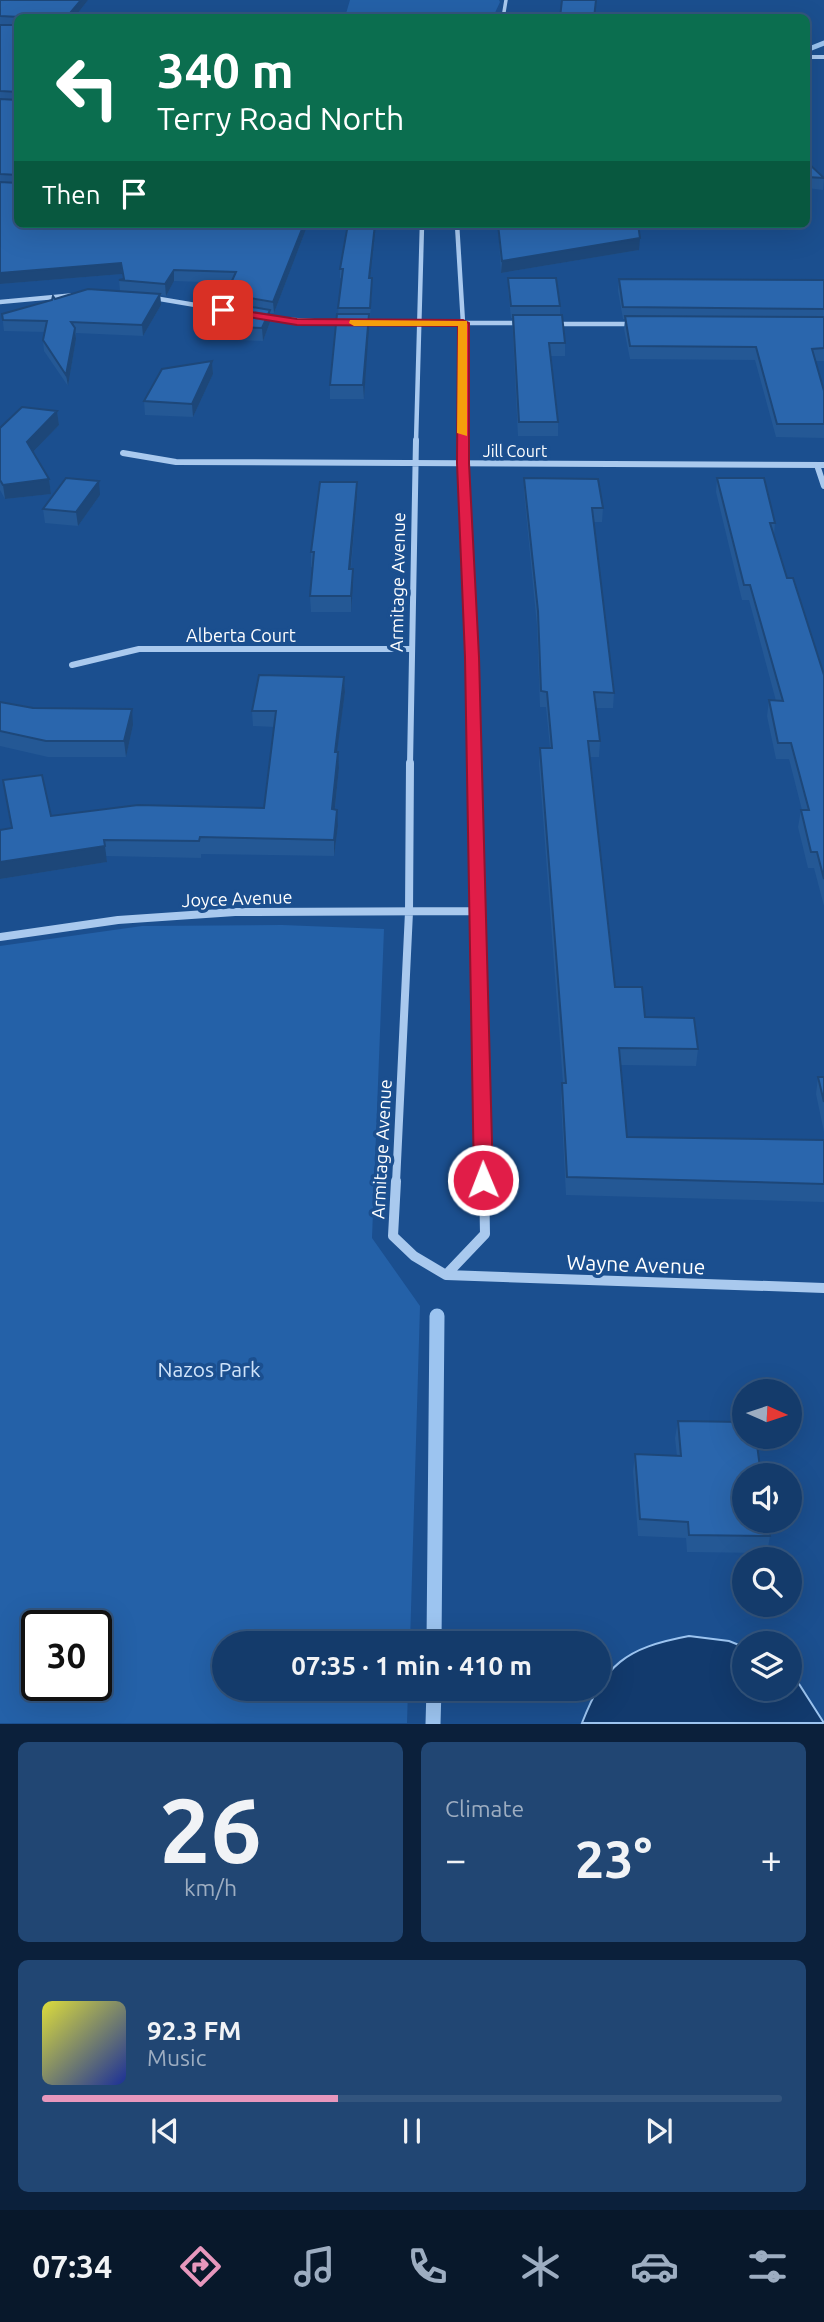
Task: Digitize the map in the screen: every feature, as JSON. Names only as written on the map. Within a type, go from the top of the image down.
[{"type":"street","name":"Armitage Avenue","points":[[422,228],[411,649],[409,912],[393,1236],[414,1256],[446,1275]]},
{"type":"street","points":[[446,1275],[485,1234],[472,657],[463,463],[463,323],[457,228]]},
{"type":"street","points":[[0,302],[86,295]]},
{"type":"street","points":[[145,297],[235,313]]},
{"type":"street","points":[[248,315],[297,322],[347,323]]},
{"type":"street","points":[[359,323],[534,323]]},
{"type":"street","points":[[548,324],[645,324]]},
{"type":"street","name":"Jill Court","points":[[123,453],[176,462],[824,465]]},
{"type":"street","points":[[817,465],[824,486]]},
{"type":"street","name":"Alberta Court","points":[[72,665],[139,649],[411,649]]},
{"type":"street","name":"Joyce Avenue","points":[[0,937],[118,920],[235,912],[476,911]]},
{"type":"street","name":"Wayne Avenue","points":[[446,1275],[824,1288]]},
{"type":"green space","points":[[350,0],[500,2],[494,14],[346,14]]},
{"type":"green space","name":"Nazos Park","points":[[282,925],[384,929],[372,1238],[420,1306],[410,1631],[212,1631],[212,1701],[408,1701],[407,1723],[0,1723],[0,946],[142,926]]},
{"type":"shaded area","points":[[689,1636],[732,1642],[732,1701],[802,1701],[802,1689],[824,1723],[582,1723],[592,1701],[611,1701],[611,1671],[620,1662],[633,1653]]},
{"type":"building","points":[[0,0],[81,0],[69,14],[0,16]]},
{"type":"building","points":[[562,0],[596,0],[594,14],[560,14]]},
{"type":"building","points":[[0,25],[14,25],[14,92],[0,91]]},
{"type":"building","points":[[0,99],[14,100],[14,175],[0,174]]},
{"type":"building","points":[[810,165],[824,178],[810,177]]},
{"type":"building","points":[[0,182],[14,183],[14,228],[302,228],[273,302],[226,294],[236,272],[174,270],[165,284],[119,280],[124,279],[121,263],[0,273]]},
{"type":"building","points":[[347,228],[375,228],[369,278],[372,278],[370,308],[338,308],[343,269],[340,269]]},
{"type":"building","points":[[498,228],[639,228],[640,238],[502,261]]},
{"type":"building","points":[[508,278],[556,278],[560,306],[511,306]]},
{"type":"building","points":[[619,279],[824,280],[824,309],[623,307]]},
{"type":"building","points":[[88,289],[160,294],[142,325],[71,322],[75,328],[66,375],[43,340],[47,321],[3,320],[2,314],[52,300],[53,296],[55,299]]},
{"type":"building","points":[[222,302],[270,310],[262,328],[211,326]]},
{"type":"building","points":[[337,314],[369,314],[363,385],[330,385]]},
{"type":"building","points":[[513,315],[562,315],[565,343],[549,343],[558,422],[519,422]]},
{"type":"building","points":[[625,316],[824,317],[824,348],[812,349],[824,391],[824,424],[777,424],[756,347],[630,346]]},
{"type":"building","points":[[212,361],[192,404],[144,401],[162,369]]},
{"type":"building","points":[[22,407],[57,411],[27,442],[49,479],[3,485],[0,480],[0,428]]},
{"type":"building","points":[[66,478],[99,481],[76,512],[43,509]]},
{"type":"building","points":[[524,478],[598,479],[603,508],[592,508],[614,693],[594,692],[600,741],[588,741],[615,987],[642,987],[645,1017],[694,1018],[698,1049],[619,1048],[627,1137],[824,1140],[824,1184],[567,1177],[562,1083],[566,1083],[540,748],[552,748],[547,692],[541,691],[538,611]]},
{"type":"building","points":[[717,478],[764,478],[775,523],[770,523],[787,578],[793,578],[824,675],[824,879],[817,852],[811,852],[801,810],[809,810],[791,743],[778,743],[769,700],[783,701],[750,585],[744,585]]},
{"type":"building","points":[[320,482],[357,482],[349,569],[353,569],[351,596],[310,596],[314,552],[311,552]]},
{"type":"building","points":[[259,675],[344,677],[335,752],[338,752],[332,809],[337,810],[334,840],[200,837],[199,841],[104,840],[105,846],[0,862],[0,830],[12,828],[3,780],[42,775],[51,816],[138,805],[264,808],[276,711],[252,711]]},
{"type":"building","points":[[0,702],[33,708],[132,709],[124,741],[46,741],[0,731]]},
{"type":"building","points":[[818,1077],[824,1077],[824,1102]]},
{"type":"building","points":[[678,1421],[732,1422],[732,1449],[758,1449],[759,1463],[732,1463],[732,1533],[770,1533],[770,1536],[689,1535],[688,1522],[640,1519],[635,1454],[681,1456]]},
{"type":"waterway","points":[[810,49],[824,43]]},
{"type":"waterway","points":[[434,1631],[437,1316]]},
{"type":"waterway","points":[[433,1724],[434,1701]]},
{"type":"slow traffic","points":[[354,323],[463,323],[463,433]]},
{"type":"route","points":[[223,310],[297,322],[463,323],[463,463],[472,657],[483,1180]]}]
